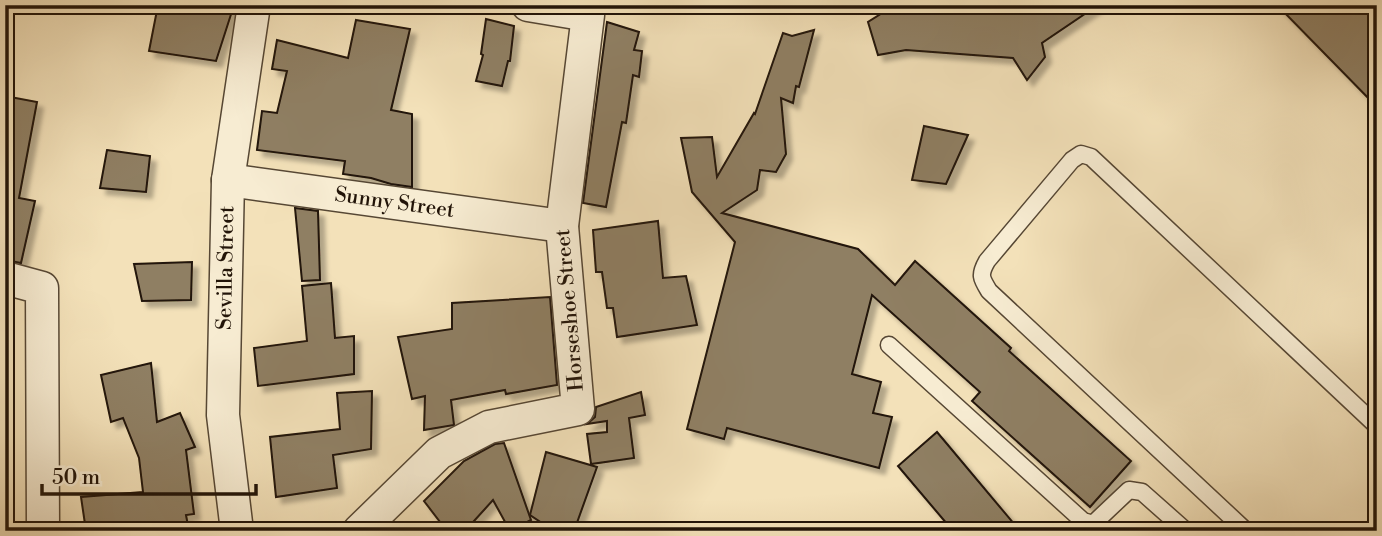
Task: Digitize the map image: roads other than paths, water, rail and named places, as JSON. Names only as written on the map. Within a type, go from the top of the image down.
[{"type":"street","name":"Sevilla Street","points":[[237,531],[223,415],[228,180],[254,5]]},
{"type":"street","name":"Horseshoe Street","points":[[359,531],[439,453],[489,427],[578,409],[562,226],[588,15],[528,5]]},
{"type":"street","name":"Sunny Street","points":[[228,180],[562,226]]},
{"type":"street","points":[[5,278],[42,288],[43,531]]},
{"type":"lane","points":[[1246,531],[989,292],[981,279],[987,261],[1072,160],[1081,154],[1091,157],[1377,426]]},
{"type":"lane","points":[[889,345],[1083,522],[1093,524],[1129,490],[1142,492],[1186,531]]}]
